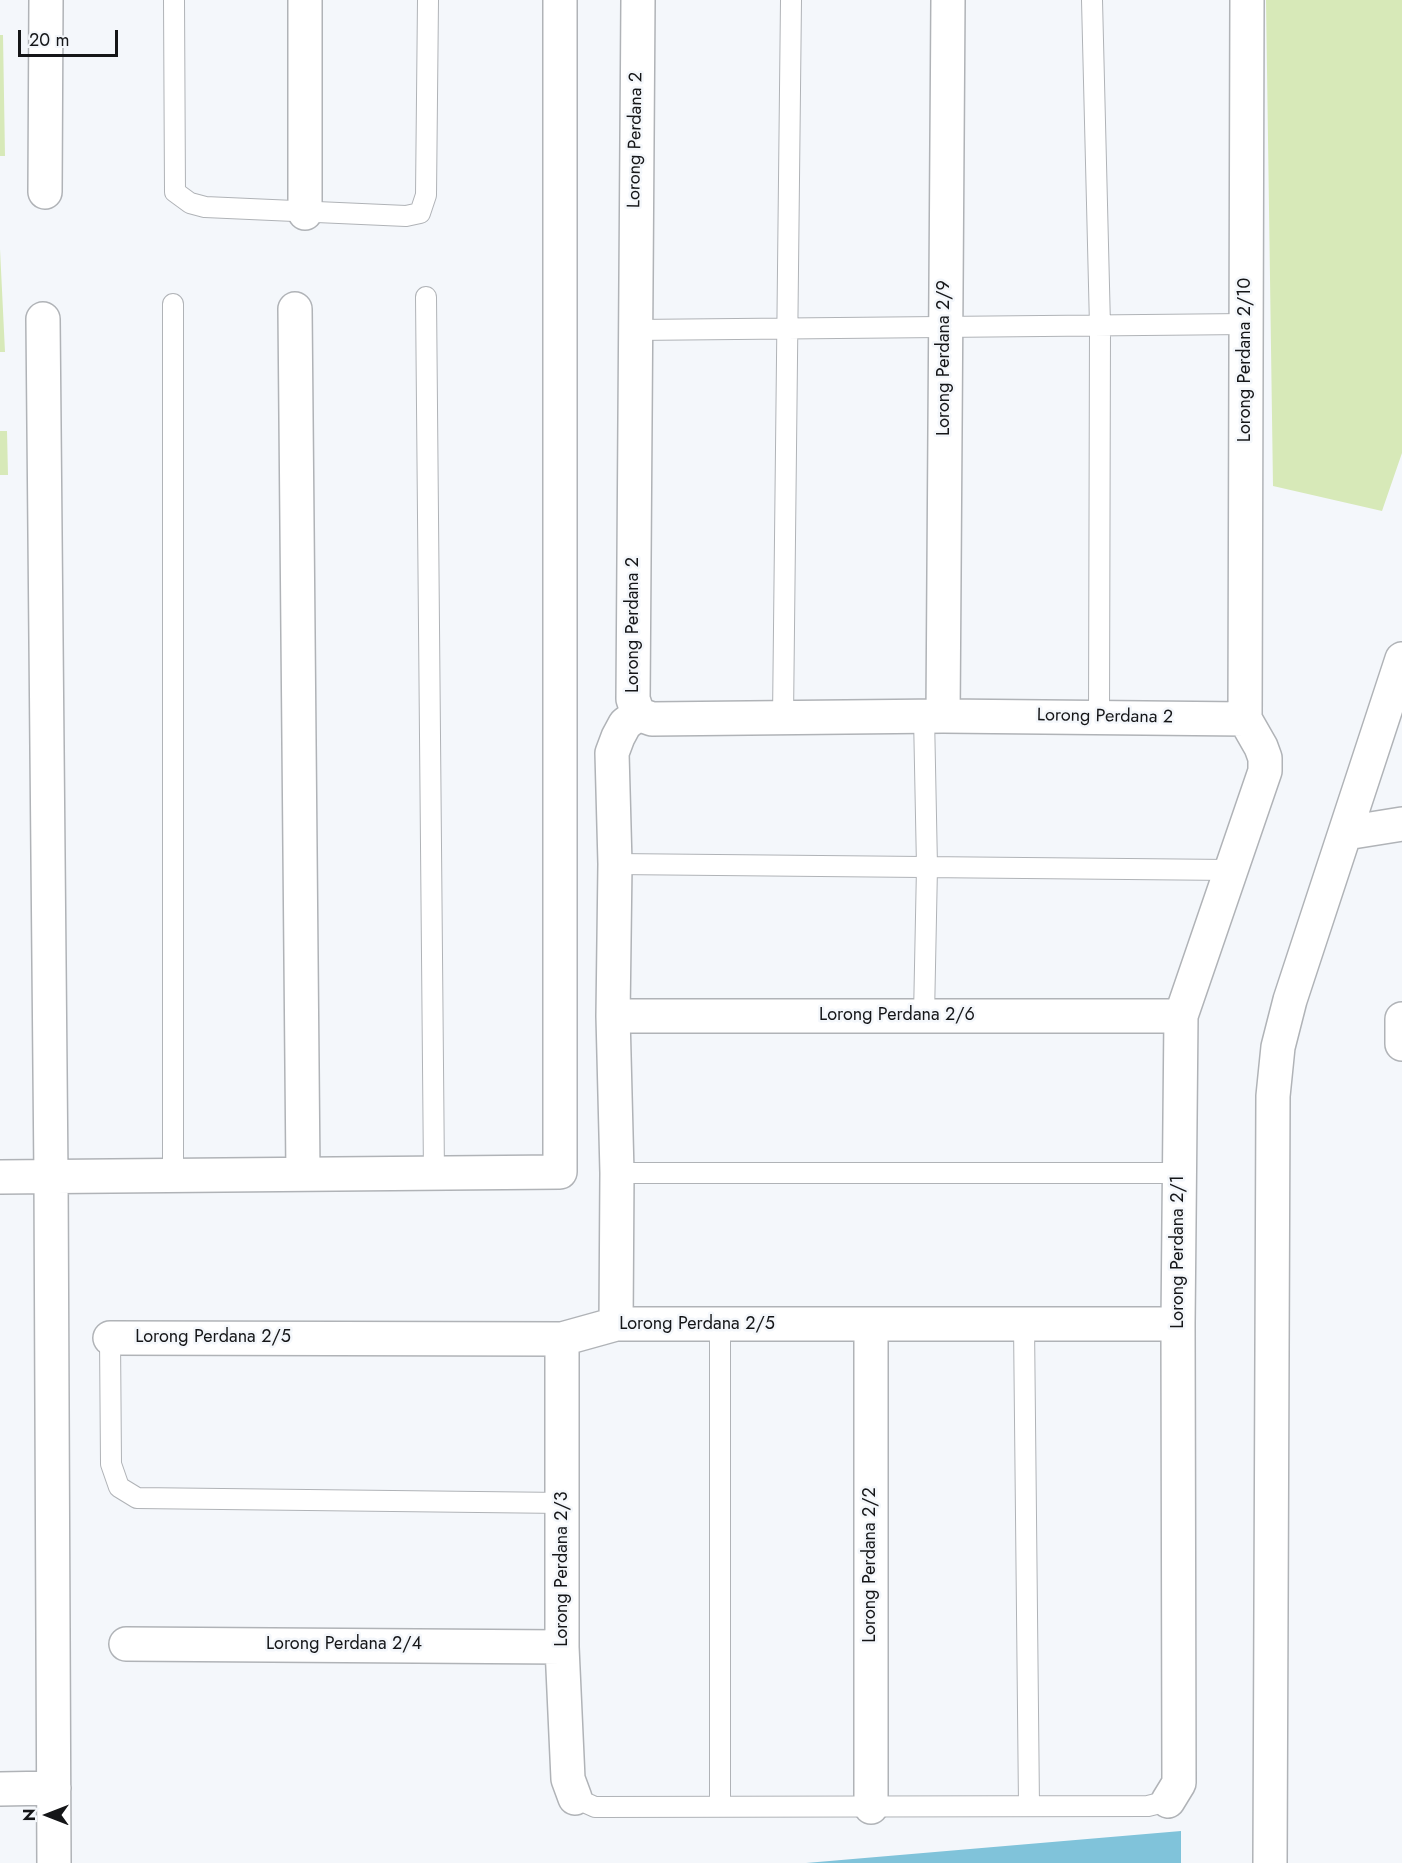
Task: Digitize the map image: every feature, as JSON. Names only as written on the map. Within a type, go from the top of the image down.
[{"type":"street","points":[[45,192],[46,0]]},
{"type":"street","points":[[305,0],[305,213]]},
{"type":"street","points":[[0,1177],[560,1172],[560,0]]},
{"type":"street","name":"Lorong Perdana 2","points":[[638,0],[633,699],[638,714],[652,719],[934,716],[1245,719]]},
{"type":"street","name":"Lorong Perdana 2/9","points":[[934,716],[944,327],[948,0]]},
{"type":"street","name":"Lorong Perdana 2/10","points":[[1245,719],[1247,0]]},
{"type":"street","points":[[295,309],[303,1174]]},
{"type":"street","points":[[43,319],[51,1176],[54,1863]]},
{"type":"street","points":[[1270,1863],[1273,1096],[1278,1047],[1290,1000],[1402,659]]},
{"type":"street","points":[[616,1324],[617,1173],[613,1016],[615,864],[612,753],[618,736],[626,724],[638,714]]},
{"type":"street","name":"Lorong Perdana 2/1","points":[[1168,1801],[1179,1783],[1178,1324],[1181,1016],[1265,771],[1265,758],[1261,747],[1245,719]]},
{"type":"street","points":[[1346,833],[1402,824]]},
{"type":"street","name":"Lorong Perdana 2/6","points":[[613,1016],[1181,1016]]},
{"type":"street","points":[[1402,1019],[1402,1044]]},
{"type":"street","name":"Lorong Perdana 2/5","points":[[110,1338],[562,1339],[616,1324],[1178,1324]]},
{"type":"street","name":"Lorong Perdana 2/2","points":[[871,1324],[871,1807]]},
{"type":"street","name":"Lorong Perdana 2/3","points":[[562,1339],[562,1647],[568,1779],[575,1798]]},
{"type":"street","name":"Lorong Perdana 2/4","points":[[126,1644],[562,1647]]},
{"type":"street","points":[[0,1789],[54,1788]]},
{"type":"lane","points":[[174,0],[175,192],[190,203],[205,207],[406,216],[420,213],[426,195],[428,0]]},
{"type":"lane","points":[[783,717],[790,0]]},
{"type":"lane","points":[[1092,0],[1100,326],[1099,717]]},
{"type":"lane","points":[[426,297],[434,1174]]},
{"type":"lane","points":[[173,304],[173,1174]]},
{"type":"lane","points":[[634,330],[1245,324]]},
{"type":"lane","points":[[924,1016],[927,867],[934,716]]},
{"type":"lane","points":[[615,864],[1230,870]]},
{"type":"lane","points":[[617,1173],[1179,1173]]},
{"type":"lane","points":[[1024,1324],[1029,1806]]},
{"type":"lane","points":[[720,1325],[720,1807]]},
{"type":"lane","points":[[110,1338],[111,1464],[119,1487],[137,1498],[563,1503]]},
{"type":"lane","points":[[575,1798],[595,1807],[1149,1806],[1168,1801]]},
{"type":"green space","points":[[1266,0],[1402,0],[1402,453],[1382,511],[1273,486]]},
{"type":"green space","points":[[0,35],[3,35],[5,156],[0,156]]},
{"type":"green space","points":[[0,249],[5,352],[0,352]]},
{"type":"green space","points":[[0,431],[7,431],[8,475],[0,475]]},
{"type":"water","points":[[1181,1831],[1181,1863],[806,1863]]}]
